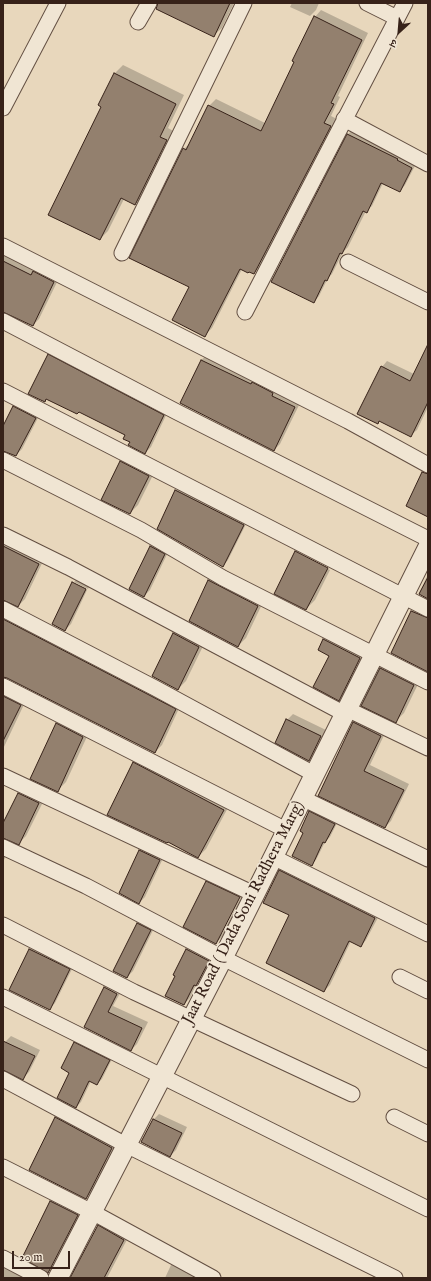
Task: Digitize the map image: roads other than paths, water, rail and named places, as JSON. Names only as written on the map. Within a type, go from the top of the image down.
[{"type":"street","points":[[3,108],[8,85],[58,3]]},
{"type":"street","points":[[138,22],[149,3]]},
{"type":"street","points":[[122,253],[244,3]]},
{"type":"street","points":[[367,3],[397,18]]},
{"type":"street","points":[[245,312],[405,3]]},
{"type":"street","points":[[344,119],[428,164]]},
{"type":"street","points":[[3,246],[348,421],[428,465]]},
{"type":"street","points":[[348,262],[428,302]]},
{"type":"street","points":[[3,321],[177,412],[428,539]]},
{"type":"street","points":[[3,391],[428,609]]},
{"type":"street","points":[[3,460],[141,530],[223,578],[428,682]]},
{"type":"street","points":[[3,535],[346,711],[428,748]]},
{"type":"street","name":"Jaat Road ( Dada Soni Radhera Marg)","points":[[58,1278],[192,1018],[374,654],[404,598],[428,547]]},
{"type":"street","points":[[3,609],[155,688],[314,774]]},
{"type":"street","points":[[3,686],[286,830]]},
{"type":"street","points":[[3,776],[254,894]]},
{"type":"street","points":[[302,798],[428,859]]},
{"type":"street","points":[[3,847],[86,886],[222,958],[428,1060]]},
{"type":"street","points":[[273,857],[428,934]]},
{"type":"street","points":[[3,925],[134,992],[352,1094]]},
{"type":"street","points":[[400,977],[428,991]]},
{"type":"street","points":[[3,997],[428,1209]]},
{"type":"street","points":[[3,1079],[126,1144],[395,1278]]},
{"type":"street","points":[[394,1117],[428,1134]]},
{"type":"street","points":[[3,1167],[92,1212],[213,1278]]},
{"type":"street","points":[[3,1258],[41,1278]]}]
